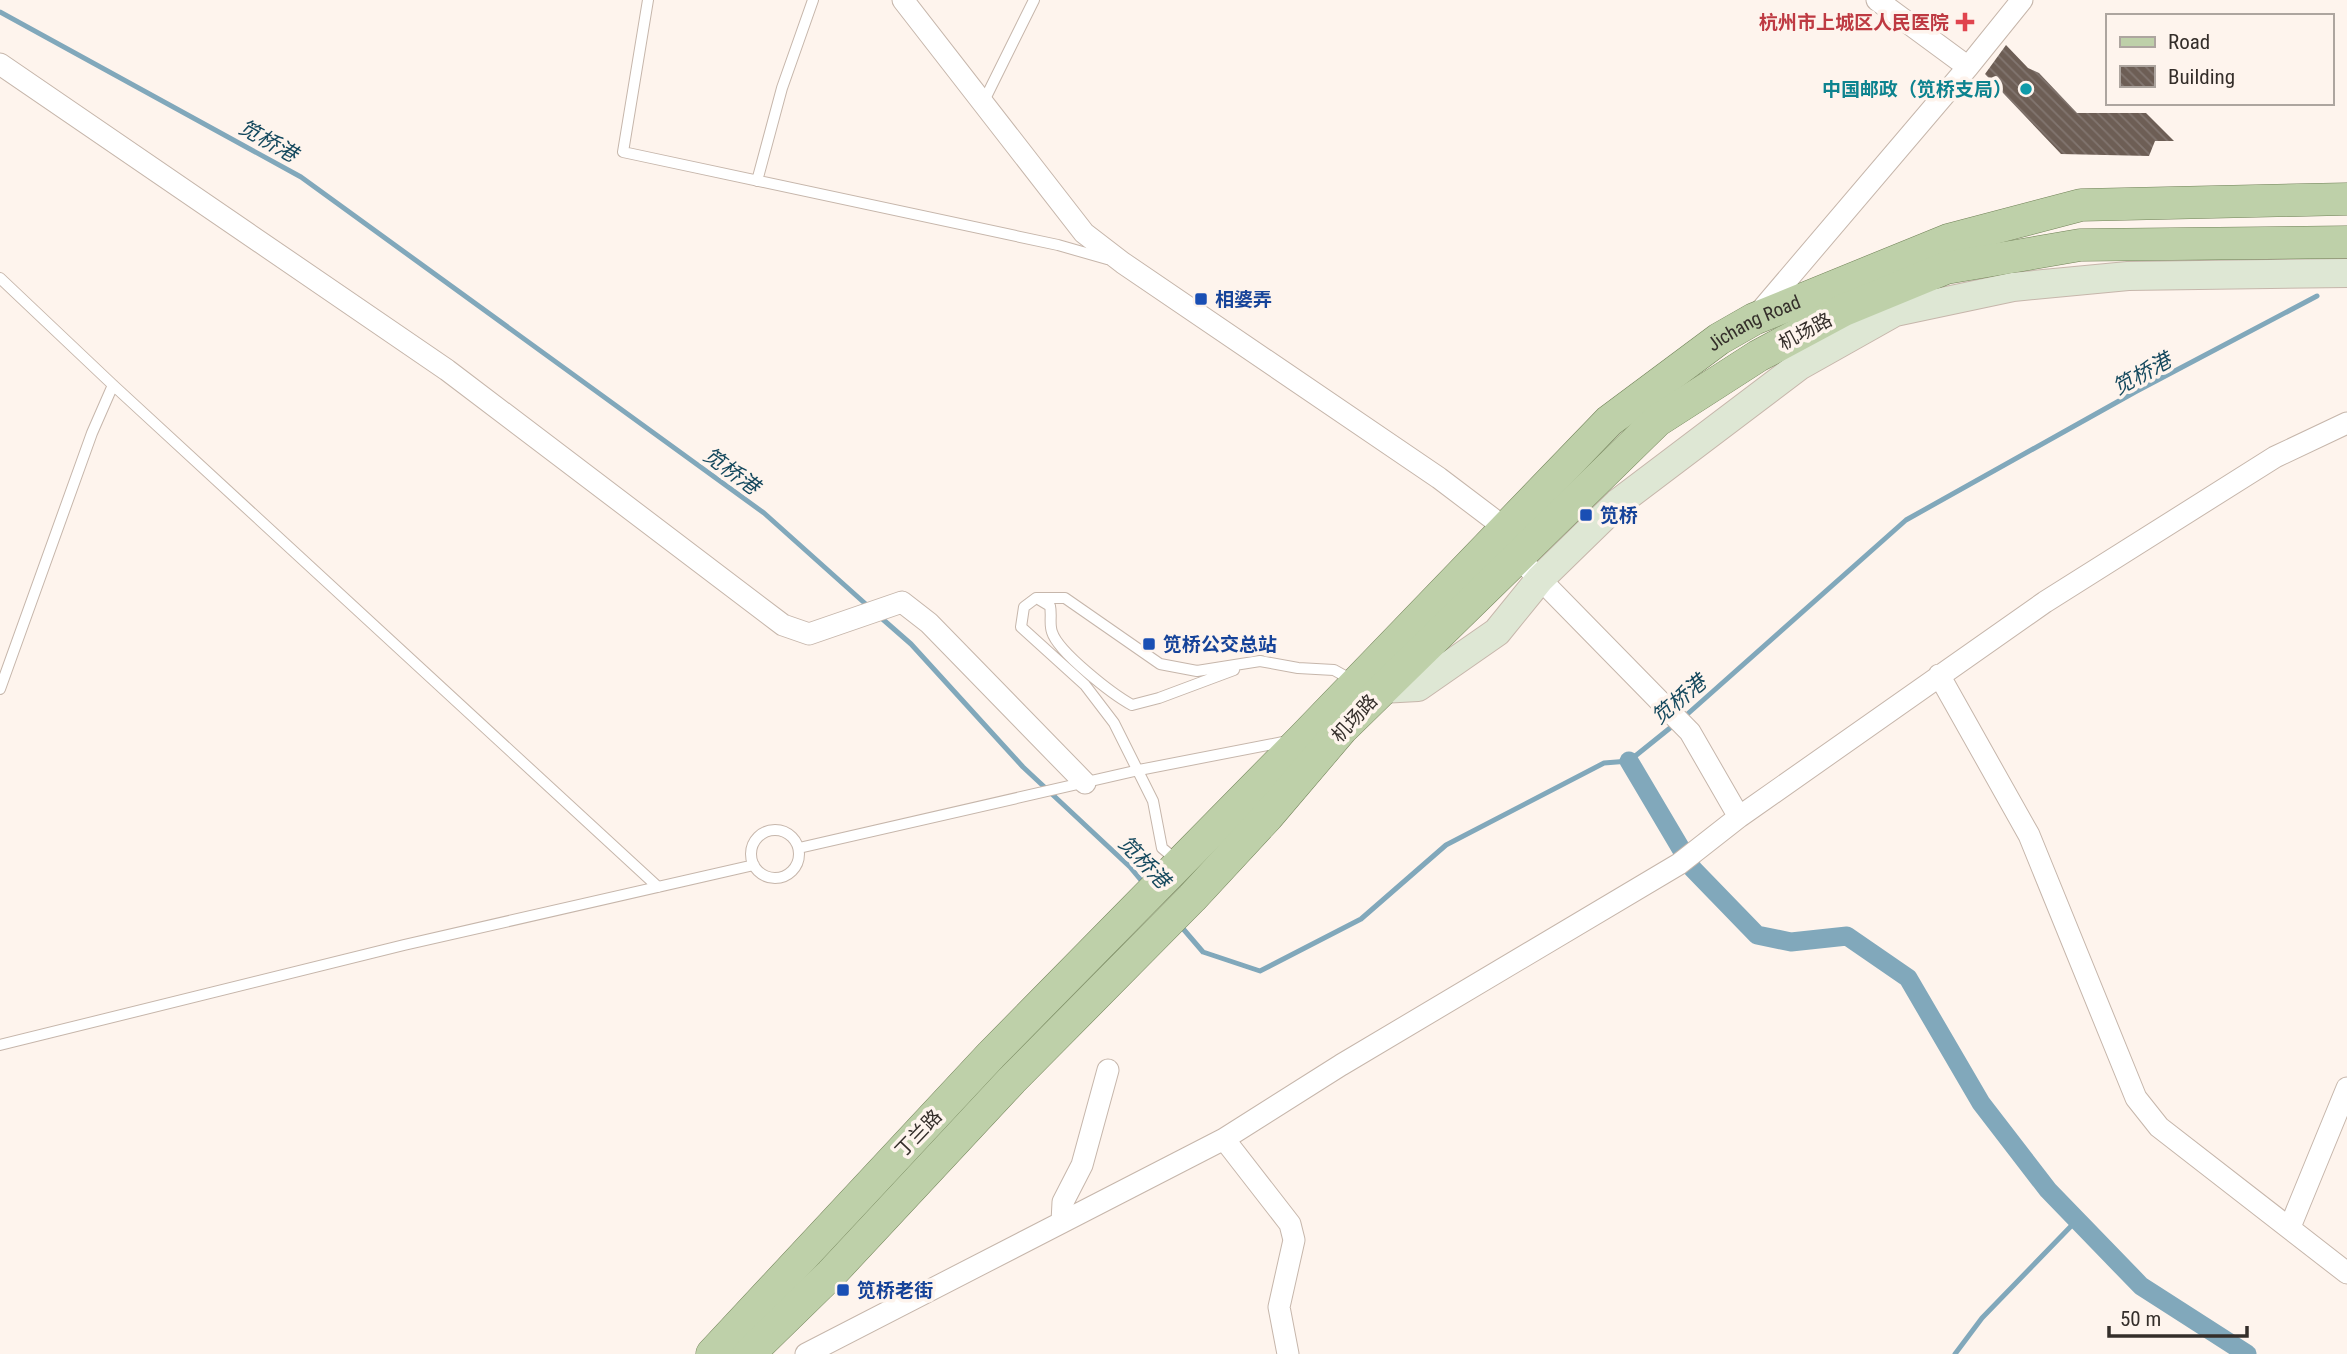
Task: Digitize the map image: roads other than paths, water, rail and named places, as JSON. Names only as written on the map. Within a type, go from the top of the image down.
[{"type":"main road","name":"Jichang Road","points":[[1315,743],[1369,686],[1505,528],[1609,421],[1719,339],[1754,319],[1948,240],[2081,205],[2347,200]]},
{"type":"main road","name":"机场路","points":[[1369,686],[1517,557],[1657,421],[1758,356],[1832,317],[1946,268],[2080,245],[2347,242]]},
{"type":"main road","name":"机场路","points":[[1369,686],[1418,687],[1497,632],[1540,579],[1618,503],[1799,366],[1895,312],[2013,287],[2129,276],[2347,273]]},
{"type":"main road","points":[[1173,870],[1315,743]]},
{"type":"main road","name":"丁兰路","points":[[750,1354],[831,1273],[1012,1080],[1192,898],[1315,743]]},
{"type":"main road","name":"丁兰路","points":[[712,1354],[901,1151],[1173,870]]},
{"type":"street","points":[[903,0],[1084,233],[1123,263],[1438,478],[1505,528]]},
{"type":"street","points":[[1878,0],[1968,68]]},
{"type":"street","points":[[1754,319],[1968,68],[2022,0]]},
{"type":"street","points":[[0,64],[447,370],[783,625],[809,634],[902,602],[929,623],[1078,784]]},
{"type":"street","points":[[806,1354],[1224,1139],[1353,1058],[1686,859],[1740,817],[2045,602],[2276,457],[2347,423]]},
{"type":"street","points":[[1517,557],[1685,727],[1740,817]]},
{"type":"street","points":[[1939,675],[2029,835],[2136,1098],[2159,1127],[2347,1273]]},
{"type":"street","points":[[1062,1222],[1063,1202],[1082,1165],[1108,1070]]},
{"type":"street","points":[[2290,1227],[2347,1088]]},
{"type":"street","points":[[1224,1139],[1290,1224],[1294,1240],[1279,1307],[1288,1354]]},
{"type":"lane","points":[[648,0],[622,152],[1058,245],[1123,263]]},
{"type":"lane","points":[[757,181],[782,88],[813,0]]},
{"type":"lane","points":[[983,103],[1034,0]]},
{"type":"lane","points":[[0,278],[658,887]]},
{"type":"lane","points":[[0,689],[92,433],[113,385]]},
{"type":"lane","points":[[1036,598],[1050,606],[1053,618],[1051,629],[1057,644],[1114,695],[1132,705],[1159,698],[1260,661]]},
{"type":"lane","points":[[1173,870],[1162,848],[1153,801],[1114,723],[1085,684],[1021,626],[1024,607],[1036,598],[1065,598],[1160,664],[1197,671],[1260,661],[1298,668],[1334,670],[1369,686]]},
{"type":"lane","points":[[799,848],[1139,770],[1315,743]]},
{"type":"lane","points":[[766,831],[790,834],[799,848],[798,863],[788,875],[781,878],[765,876],[754,865],[752,849],[766,831]]},
{"type":"lane","points":[[0,1045],[404,945],[754,865]]},
{"type":"waterway","name":"笕桥港","points":[[0,12],[301,177],[764,513],[869,607]]},
{"type":"waterway","name":"笕桥港","points":[[1683,718],[1906,520],[2135,392],[2317,296]]},
{"type":"waterway","name":"笕桥港","points":[[879,616],[911,644],[1023,767],[1130,867],[1145,885]]},
{"type":"waterway","name":"笕桥港","points":[[1179,924],[1203,952],[1260,971],[1361,919],[1446,845],[1604,763],[1629,761],[1675,724]]},
{"type":"waterway","points":[[1629,761],[1693,869],[1757,935],[1791,942],[1847,936],[1908,978],[1981,1103],[2048,1190],[2141,1286],[2247,1354]]},
{"type":"waterway","points":[[1955,1354],[1982,1318],[2077,1220]]},
{"type":"place","name":"杭州市上城区人民医院","points":[[1965,22]]},
{"type":"place","name":"中国邮政（笕桥支局）","points":[[2026,89]]},
{"type":"place","name":"相婆弄","points":[[1201,299]]},
{"type":"place","name":"笕桥","points":[[1586,515]]},
{"type":"place","name":"笕桥公交总站","points":[[1149,644]]},
{"type":"place","name":"笕桥老街","points":[[843,1290]]}]
